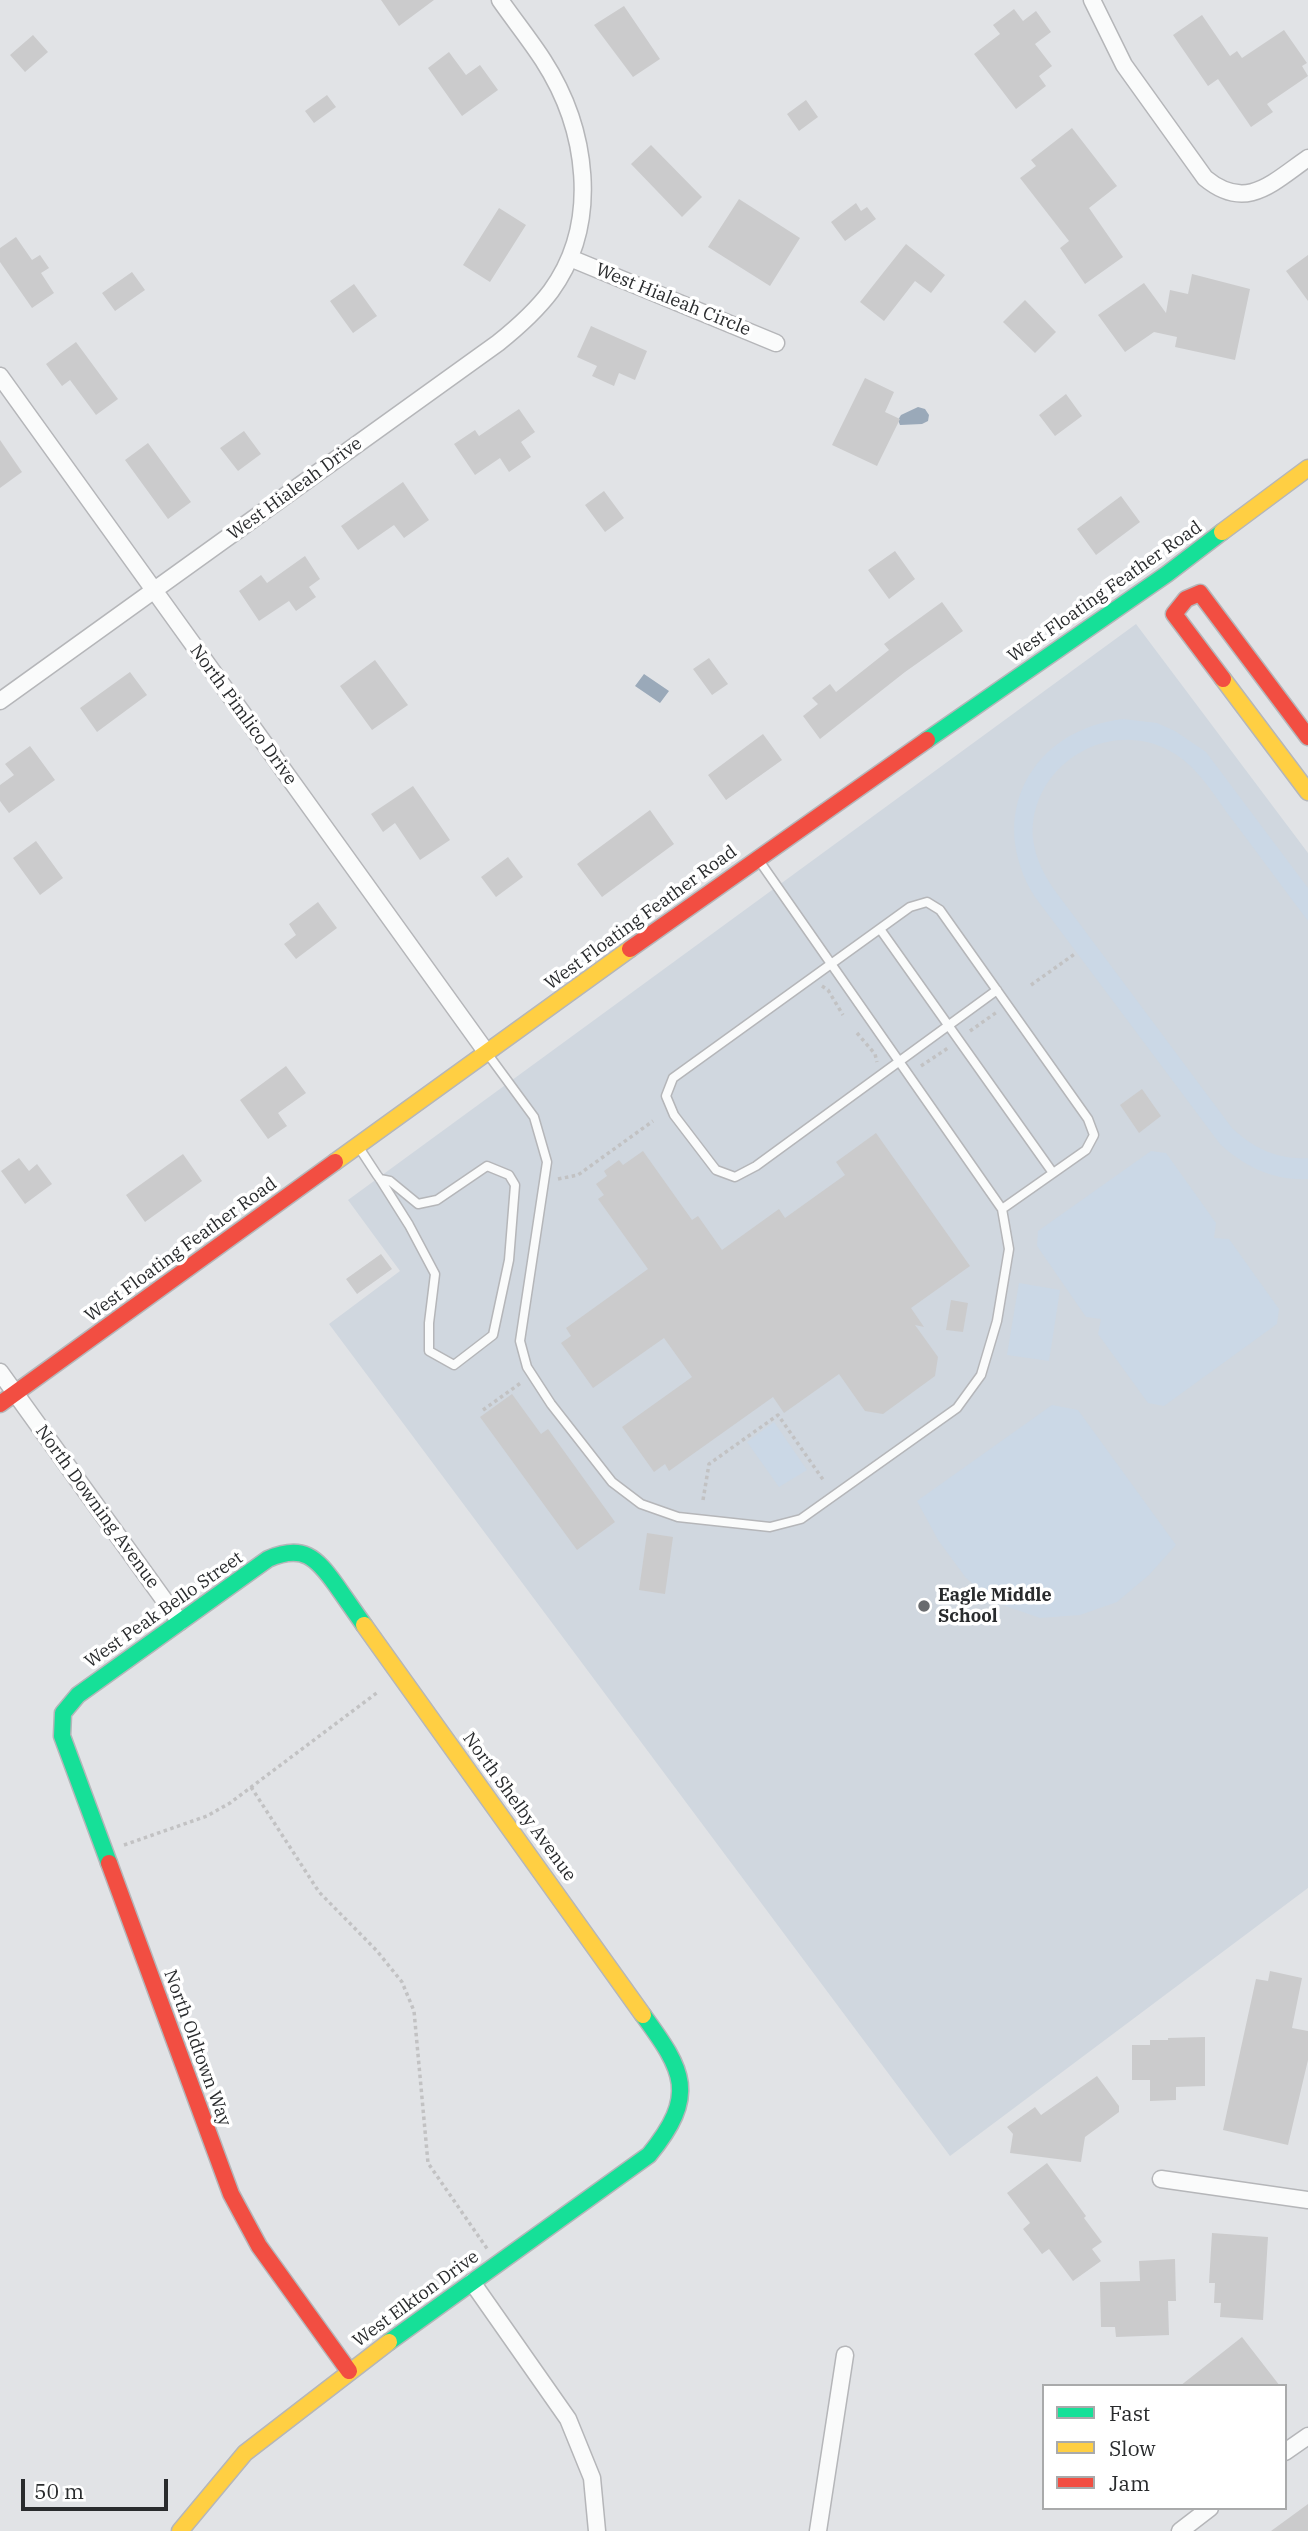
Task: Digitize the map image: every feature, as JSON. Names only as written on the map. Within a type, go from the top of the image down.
[{"type":"street","name":"West Hialeah Drive","points":[[0,701],[498,343],[532,315],[552,289],[570,258],[581,217],[584,172],[573,122],[545,62],[500,0]]},
{"type":"street","points":[[1092,0],[1124,65],[1205,178],[1216,187],[1232,194],[1250,194],[1268,187],[1308,158]]},
{"type":"street","name":"West Hialeah Circle","points":[[570,258],[776,343]]},
{"type":"street","name":"North Pimlico Drive","points":[[0,376],[487,1053]]},
{"type":"street","name":"West Floating Feather Road","points":[[0,1404],[757,858],[1167,574],[1308,468]]},
{"type":"street","points":[[1167,574],[1186,599]]},
{"type":"street","points":[[1308,737],[1200,593],[1186,599],[1174,614],[1308,792]]},
{"type":"street","name":"North Downing Avenue","points":[[0,1372],[180,1622]]},
{"type":"street","name":"West Peak Bello Street","points":[[63,1713],[78,1695],[268,1559],[295,1551]]},
{"type":"street","name":"North Shelby Avenue","points":[[295,1551],[309,1553],[320,1563],[671,2053],[680,2080],[678,2106]]},
{"type":"street","name":"North Oldtown Way","points":[[63,1713],[62,1736],[231,2194],[259,2246],[349,2371]]},
{"type":"street","name":"West Elkton Drive","points":[[180,2531],[244,2453],[349,2371],[649,2155],[667,2133],[678,2106]]},
{"type":"street","points":[[1161,2179],[1308,2200]]},
{"type":"street","points":[[472,2283],[568,2420],[592,2478],[597,2531]]},
{"type":"street","points":[[818,2531],[845,2355]]},
{"type":"street","points":[[1287,2451],[1308,2437]]},
{"type":"street","points":[[1180,2531],[1207,2510]]},
{"type":"lane","points":[[487,1053],[534,1117],[547,1162],[520,1340],[527,1367],[551,1404],[612,1482],[641,1504],[678,1517],[770,1527],[801,1519],[957,1408],[981,1375],[997,1321],[1009,1249],[1002,1209],[757,858]]},
{"type":"lane","points":[[997,990],[756,1166],[735,1177],[716,1170],[674,1115],[666,1096],[673,1078],[880,929],[911,908],[927,902],[940,910],[997,990],[1088,1119],[1094,1135],[1086,1150],[1002,1209]]},
{"type":"lane","points":[[880,929],[1053,1173]]},
{"type":"lane","points":[[358,1146],[409,1225],[435,1275],[429,1322],[429,1351],[454,1365],[493,1335],[509,1260],[515,1185],[509,1175],[487,1166],[437,1200],[418,1204],[390,1181],[380,1180]]},
{"type":"path","points":[[1031,985],[1076,953]]},
{"type":"path","points":[[822,986],[828,990],[843,1015]]},
{"type":"path","points":[[968,1033],[998,1012]]},
{"type":"path","points":[[857,1033],[875,1054],[877,1062]]},
{"type":"path","points":[[921,1066],[950,1046]]},
{"type":"path","points":[[555,1179],[579,1175],[653,1121]]},
{"type":"path","points":[[482,1410],[522,1382]]},
{"type":"path","points":[[703,1500],[709,1464],[778,1415],[824,1480]]},
{"type":"path","points":[[122,1845],[207,1816],[251,1787],[378,1692]]},
{"type":"path","points":[[251,1787],[319,1892],[377,1951],[402,1982],[414,2011],[428,2163],[492,2256]]},
{"type":"shaded area","points":[[918,407],[925,409],[929,415],[928,421],[922,424],[900,425],[898,420],[901,415]]},
{"type":"shaded area","name":"Eagle Middle School","points":[[1136,624],[1308,853],[1308,1888],[950,2156],[329,1324],[400,1271],[348,1200]]},
{"type":"shaded area","points":[[644,674],[669,691],[660,703],[635,686]]},
{"type":"shaded area","points":[[1123,719],[1157,723],[1175,731],[1206,752],[1308,888],[1308,921],[1198,773],[1170,751],[1146,742],[1122,740],[1098,744],[1076,755],[1058,770],[1044,790],[1035,812],[1033,838],[1040,864],[1053,888],[1232,1128],[1249,1141],[1276,1155],[1308,1158],[1308,1179],[1283,1178],[1261,1171],[1220,1144],[1035,897],[1021,867],[1015,837],[1016,808],[1025,782],[1041,759],[1063,740],[1090,727]]},
{"type":"shaded area","points":[[1151,1151],[1166,1153],[1216,1223],[1214,1238],[1229,1239],[1279,1309],[1277,1324],[1164,1406],[1148,1403],[1098,1334],[1101,1319],[1086,1317],[1037,1246],[1038,1231]]},
{"type":"shaded area","points":[[1019,1283],[1060,1290],[1049,1361],[1007,1355]]},
{"type":"shaded area","points":[[1052,1405],[1078,1410],[1176,1545],[1149,1575],[1117,1602],[1080,1615],[1040,1618],[997,1603],[966,1578],[938,1540],[917,1501]]},
{"type":"shaded area","points":[[774,1422],[807,1470],[779,1487],[747,1442]]},
{"type":"building","points":[[381,0],[434,0],[399,26]]},
{"type":"building","points":[[624,6],[660,59],[633,77],[594,25]]},
{"type":"building","points":[[1014,9],[1023,21],[1036,11],[1051,32],[1035,44],[1052,66],[1039,76],[1046,86],[1016,109],[974,54],[1000,34],[993,25]]},
{"type":"building","points":[[1202,15],[1230,56],[1237,51],[1242,58],[1284,30],[1307,63],[1302,66],[1308,76],[1267,104],[1273,112],[1251,127],[1218,79],[1208,86],[1173,35]]},
{"type":"building","points":[[33,35],[48,52],[25,72],[10,55]]},
{"type":"building","points":[[449,52],[466,75],[480,65],[498,90],[462,116],[428,68]]},
{"type":"building","points":[[327,95],[336,107],[314,123],[305,111]]},
{"type":"building","points":[[806,100],[818,117],[799,131],[787,114]]},
{"type":"building","points":[[1072,128],[1117,186],[1089,208],[1123,257],[1085,284],[1060,248],[1069,241],[1020,178],[1036,166],[1031,160]]},
{"type":"building","points":[[651,145],[702,197],[682,217],[631,164]]},
{"type":"building","points":[[739,199],[800,238],[770,286],[708,247]]},
{"type":"building","points":[[856,203],[861,211],[867,207],[876,219],[845,241],[831,222]]},
{"type":"building","points":[[499,208],[526,225],[490,282],[463,265]]},
{"type":"building","points":[[16,237],[32,260],[40,255],[49,268],[41,273],[54,293],[32,308],[0,262],[0,248]]},
{"type":"building","points":[[906,244],[945,275],[931,293],[915,281],[884,321],[860,302]]},
{"type":"building","points":[[1308,255],[1308,301],[1286,271]]},
{"type":"building","points":[[132,272],[145,290],[115,311],[102,293]]},
{"type":"building","points":[[1192,274],[1250,289],[1235,360],[1175,347],[1177,337],[1154,332],[1125,352],[1098,315],[1144,283],[1166,313],[1170,290],[1188,294]]},
{"type":"building","points":[[354,284],[377,316],[353,333],[330,301]]},
{"type":"building","points":[[1025,300],[1056,332],[1035,353],[1003,322]]},
{"type":"building","points":[[591,326],[647,351],[635,380],[619,373],[614,386],[592,376],[597,366],[577,357]]},
{"type":"building","points":[[76,342],[118,399],[96,415],[70,380],[62,386],[46,364]]},
{"type":"building","points":[[865,378],[894,392],[885,412],[900,419],[877,466],[832,445]]},
{"type":"building","points":[[1066,394],[1082,416],[1055,436],[1039,415]]},
{"type":"building","points":[[519,409],[535,432],[521,442],[531,457],[509,472],[500,458],[475,475],[454,444],[475,430],[479,436]]},
{"type":"building","points":[[244,431],[261,454],[238,471],[220,448]]},
{"type":"building","points":[[0,440],[22,472],[0,488]]},
{"type":"building","points":[[148,443],[191,502],[168,519],[125,460]]},
{"type":"building","points":[[403,482],[429,520],[404,538],[394,525],[358,550],[341,526]]},
{"type":"building","points":[[604,491],[624,518],[605,532],[585,505]]},
{"type":"building","points":[[1121,496],[1140,522],[1096,555],[1077,529]]},
{"type":"building","points":[[895,551],[915,579],[889,599],[868,570]]},
{"type":"building","points":[[305,556],[320,579],[309,587],[316,597],[296,611],[289,601],[259,621],[239,591],[261,575],[267,583]]},
{"type":"building","points":[[942,602],[963,631],[905,672],[820,739],[803,716],[818,704],[812,698],[830,684],[836,692],[889,650],[884,644]]},
{"type":"building","points":[[709,658],[728,684],[712,695],[693,669]]},
{"type":"building","points":[[375,660],[408,705],[372,730],[340,686]]},
{"type":"building","points":[[130,672],[147,695],[97,732],[80,708]]},
{"type":"building","points":[[763,734],[782,760],[726,800],[708,775]]},
{"type":"building","points":[[30,746],[55,780],[9,813],[0,801],[0,785],[14,775],[5,764]]},
{"type":"building","points":[[413,786],[450,840],[420,860],[395,823],[383,832],[371,814]]},
{"type":"building","points":[[650,810],[674,844],[602,897],[577,864]]},
{"type":"building","points":[[36,841],[63,878],[40,895],[13,858]]},
{"type":"building","points":[[508,857],[523,877],[496,897],[481,877]]},
{"type":"building","points":[[318,902],[337,928],[296,959],[284,944],[296,935],[289,924]]},
{"type":"building","points":[[286,1066],[306,1093],[278,1113],[287,1126],[268,1139],[240,1100]]},
{"type":"building","points":[[1142,1089],[1161,1116],[1139,1133],[1120,1105]]},
{"type":"building","points":[[876,1133],[970,1266],[911,1308],[924,1327],[915,1325],[938,1357],[935,1376],[883,1414],[865,1411],[839,1374],[784,1413],[773,1397],[669,1471],[665,1464],[654,1472],[622,1427],[692,1377],[664,1338],[593,1388],[561,1343],[571,1336],[566,1328],[648,1269],[598,1199],[604,1195],[596,1184],[607,1176],[604,1171],[619,1160],[623,1165],[643,1151],[692,1220],[698,1216],[722,1250],[779,1209],[785,1218],[845,1175],[836,1162]]},
{"type":"building","points":[[183,1154],[202,1181],[145,1222],[126,1195]]},
{"type":"building","points":[[19,1158],[29,1171],[37,1164],[52,1184],[25,1204],[1,1171]]},
{"type":"building","points":[[381,1254],[392,1269],[357,1294],[346,1279]]},
{"type":"building","points":[[951,1300],[968,1303],[963,1332],[946,1330]]},
{"type":"building","points":[[512,1394],[541,1434],[548,1429],[615,1522],[577,1550],[480,1417]]},
{"type":"building","points":[[647,1533],[673,1537],[665,1594],[639,1590]]},
{"type":"building","points":[[1270,1971],[1302,1978],[1292,2028],[1308,2031],[1308,2060],[1288,2145],[1223,2130],[1256,1979],[1268,1981]]},
{"type":"building","points":[[1205,2037],[1205,2086],[1176,2087],[1176,2100],[1150,2101],[1150,2080],[1132,2080],[1132,2045],[1150,2045],[1150,2040],[1168,2038]]},
{"type":"building","points":[[1097,2076],[1119,2106],[1119,2112],[1085,2137],[1081,2162],[1010,2153],[1013,2134],[1007,2127],[1035,2107],[1041,2115]]},
{"type":"building","points":[[1047,2163],[1102,2242],[1092,2249],[1101,2261],[1073,2281],[1049,2249],[1042,2254],[1023,2229],[1030,2223],[1007,2193]]},
{"type":"building","points":[[1212,2233],[1268,2237],[1263,2320],[1220,2317],[1221,2303],[1214,2303],[1215,2283],[1209,2283]]},
{"type":"building","points":[[1175,2259],[1176,2301],[1168,2301],[1169,2335],[1116,2337],[1115,2327],[1101,2327],[1100,2282],[1140,2281],[1139,2261]]},
{"type":"building","points":[[1242,2337],[1278,2384],[1183,2384]]},
{"type":"building","points":[[1308,2504],[1308,2531],[1271,2531]]},
{"type":"traffic: fast","points":[[927,740],[1167,574],[1222,532]]},
{"type":"traffic: fast","points":[[109,1863],[62,1736],[63,1713],[78,1695],[268,1559],[280,1555],[300,1553],[315,1561],[329,1575],[364,1625]]},
{"type":"traffic: fast","points":[[389,2342],[649,2155],[674,2116],[680,2084],[668,2052],[643,2015]]},
{"type":"traffic: slow","points":[[1222,532],[1308,468]]},
{"type":"traffic: slow","points":[[1223,679],[1308,792]]},
{"type":"traffic: slow","points":[[335,1162],[630,949]]},
{"type":"traffic: slow","points":[[364,1625],[643,2015]]},
{"type":"traffic: slow","points":[[180,2531],[245,2453],[389,2342]]},
{"type":"traffic: jam","points":[[1223,679],[1174,614],[1186,599],[1200,593],[1308,737]]},
{"type":"traffic: jam","points":[[630,949],[927,740]]},
{"type":"traffic: jam","points":[[0,1404],[335,1162]]},
{"type":"traffic: jam","points":[[109,1863],[231,2194],[259,2246],[349,2371]]},
{"type":"place","name":"Eagle Middle School","points":[[924,1606]]}]
